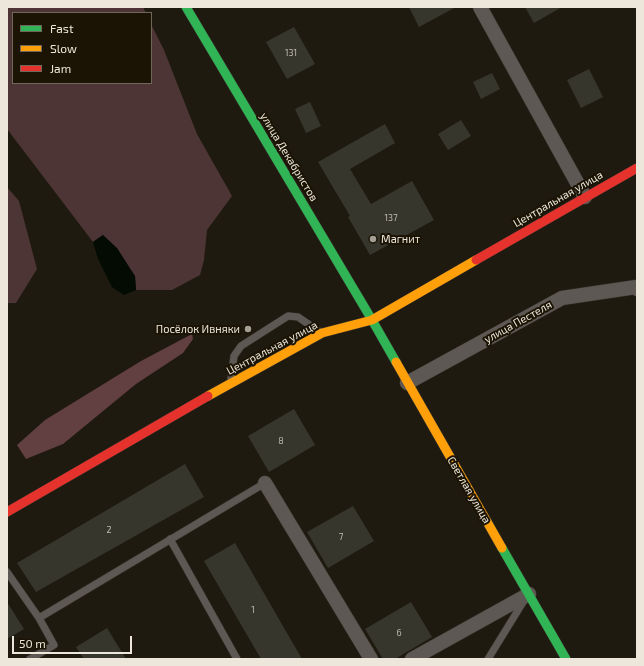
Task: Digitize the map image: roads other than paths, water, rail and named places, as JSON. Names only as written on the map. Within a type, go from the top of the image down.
[{"type":"street","name":"улица Декабристов","points":[[186,7],[372,320]]},
{"type":"street","points":[[480,7],[585,197]]},
{"type":"street","name":"Центральная улица","points":[[7,512],[322,333],[372,320],[637,168]]},
{"type":"street","name":"улица Пестеля","points":[[407,383],[562,298],[636,287],[637,289]]},
{"type":"street","name":"Светлая улица","points":[[372,320],[566,659]]},
{"type":"street","points":[[265,483],[370,659]]},
{"type":"street","points":[[412,659],[529,594]]},
{"type":"lane","points":[[230,384],[234,356],[241,346],[288,316],[298,318],[322,333]]},
{"type":"lane","points":[[39,618],[265,483]]},
{"type":"lane","points":[[170,539],[238,659]]},
{"type":"lane","points":[[7,572],[39,618],[54,645],[30,659]]},
{"type":"lane","points":[[488,659],[529,594]]},
{"type":"place","name":"Магнит","points":[[373,239]]},
{"type":"place","name":"Посёлок Ивняки","points":[[248,329]]}]
